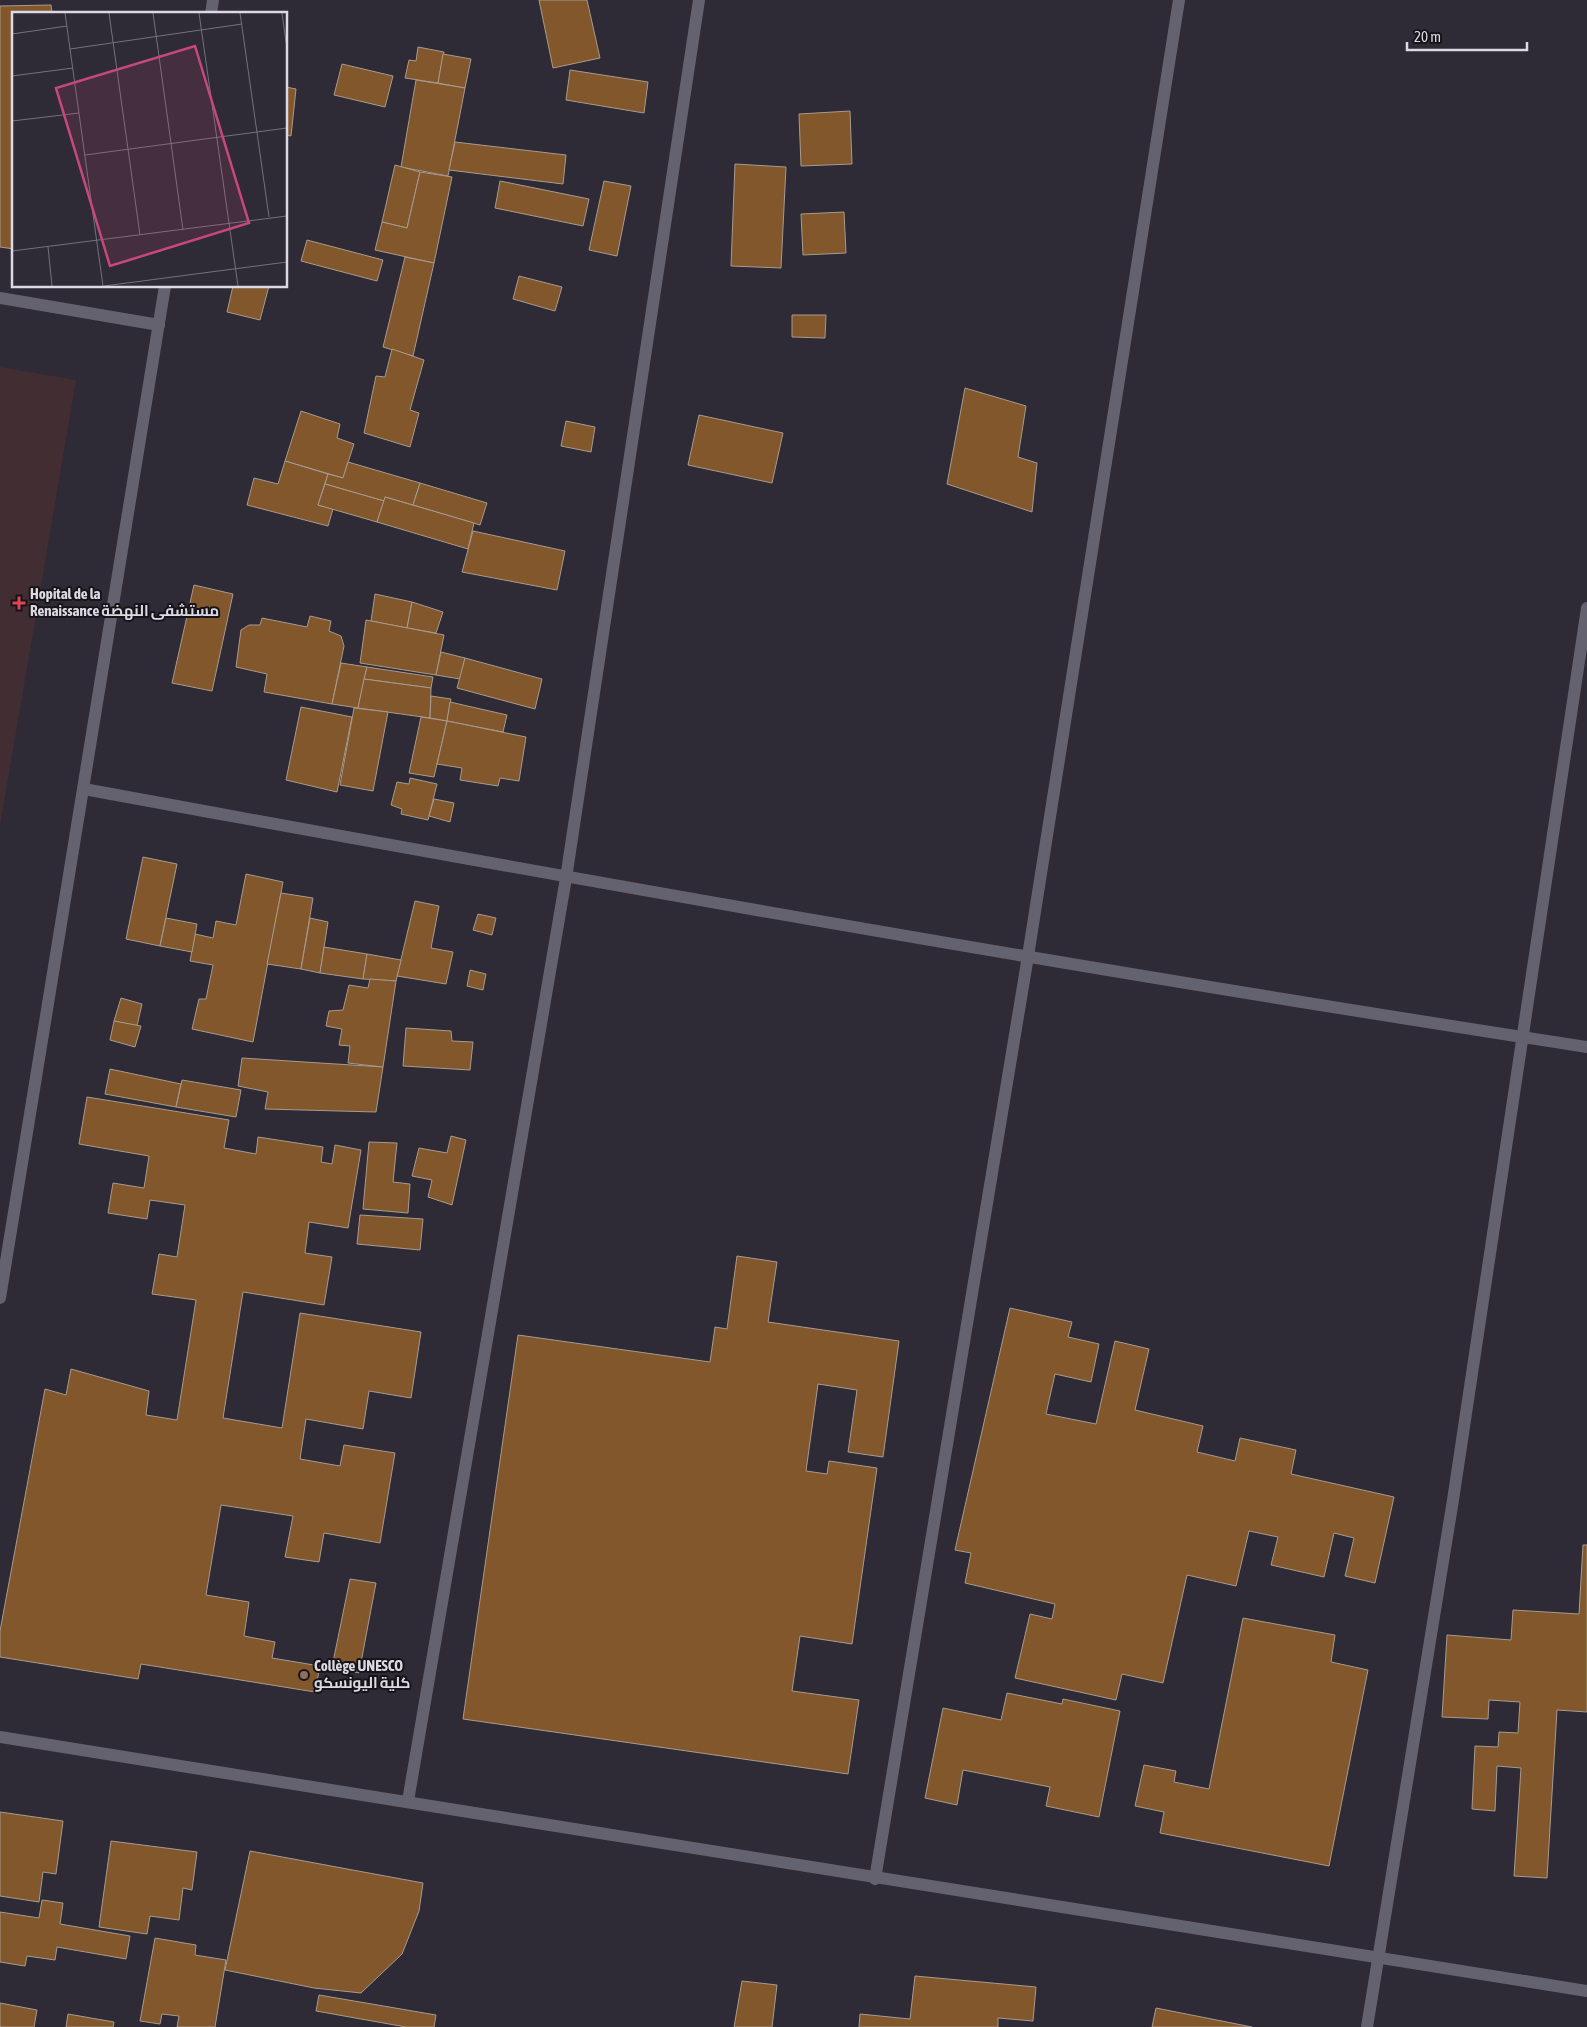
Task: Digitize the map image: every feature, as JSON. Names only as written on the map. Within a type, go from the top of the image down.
[{"type":"street","points":[[408,1801],[566,878],[700,0]]},
{"type":"street","points":[[874,1879],[1028,956],[1179,0]]},
{"type":"street","points":[[0,1298],[165,288]]},
{"type":"street","points":[[0,298],[159,325]]},
{"type":"street","points":[[1367,2027],[1453,1500],[1587,608]]},
{"type":"street","points":[[84,789],[566,878],[1028,956],[1587,1047]]},
{"type":"street","points":[[0,1737],[111,1757],[408,1801],[874,1879],[1587,1991]]},
{"type":"shaded area","name":"Hopital de la Renaissance مستشفى النهضة","points":[[0,367],[76,380],[0,826]]},
{"type":"building","points":[[539,0],[587,0],[600,58],[553,68]]},
{"type":"building","points":[[51,5],[52,12],[12,12],[12,249],[0,247],[0,6]]},
{"type":"building","points":[[418,47],[444,52],[438,83],[405,78],[409,60],[416,61]]},
{"type":"building","points":[[443,54],[471,59],[465,88],[438,83]]},
{"type":"building","points":[[342,64],[393,76],[385,107],[334,95]]},
{"type":"building","points":[[570,70],[648,82],[644,113],[566,100]]},
{"type":"building","points":[[416,80],[465,88],[448,176],[401,167]]},
{"type":"building","points":[[288,87],[296,89],[291,136],[288,135]]},
{"type":"building","points":[[850,111],[852,164],[801,166],[799,114]]},
{"type":"building","points":[[455,142],[566,155],[563,184],[449,170]]},
{"type":"building","points":[[735,164],[786,167],[781,268],[731,266]]},
{"type":"building","points":[[395,165],[420,172],[407,228],[382,222]]},
{"type":"building","points":[[420,172],[452,177],[434,263],[375,250],[382,222],[407,228]]},
{"type":"building","points":[[500,181],[589,199],[583,226],[495,208]]},
{"type":"building","points":[[604,181],[631,186],[617,256],[589,250]]},
{"type":"building","points":[[844,212],[846,253],[803,255],[801,214]]},
{"type":"building","points":[[307,240],[383,260],[377,281],[301,261]]},
{"type":"building","points":[[405,257],[434,263],[413,356],[383,347]]},
{"type":"building","points":[[519,276],[562,287],[555,311],[513,299]]},
{"type":"building","points":[[233,288],[268,288],[260,320],[227,312]]},
{"type":"building","points":[[792,315],[826,315],[825,338],[792,337]]},
{"type":"building","points":[[392,349],[424,360],[410,410],[419,413],[410,447],[364,433],[376,376],[385,377]]},
{"type":"building","points":[[965,388],[1026,406],[1018,457],[1037,463],[1032,512],[947,484]]},
{"type":"building","points":[[301,411],[340,424],[337,438],[354,444],[343,478],[285,461]]},
{"type":"building","points":[[699,415],[783,433],[772,483],[688,465]]},
{"type":"building","points":[[566,421],[595,427],[591,452],[561,446]]},
{"type":"building","points":[[285,461],[328,474],[318,505],[333,509],[328,526],[247,505],[254,478],[278,484]]},
{"type":"building","points":[[348,462],[420,483],[413,505],[385,497],[384,501],[325,484],[328,474],[343,478]]},
{"type":"building","points":[[420,483],[487,503],[480,525],[413,505]]},
{"type":"building","points":[[325,484],[384,501],[377,522],[318,505]]},
{"type":"building","points":[[385,497],[474,523],[468,549],[377,522]]},
{"type":"building","points":[[473,531],[565,551],[557,590],[462,572]]},
{"type":"building","points":[[194,585],[233,594],[212,691],[172,683]]},
{"type":"building","points":[[375,594],[412,602],[407,628],[371,621]]},
{"type":"building","points":[[412,602],[443,612],[436,633],[407,628]]},
{"type":"building","points":[[310,616],[331,621],[329,631],[341,636],[344,646],[332,704],[264,692],[267,674],[236,667],[241,630],[249,625],[260,625],[262,618],[307,627]]},
{"type":"building","points":[[366,620],[444,635],[436,675],[360,663]]},
{"type":"building","points":[[441,652],[465,658],[460,679],[436,675]]},
{"type":"building","points":[[465,658],[542,679],[535,709],[457,688]]},
{"type":"building","points":[[341,663],[367,667],[358,708],[332,704]]},
{"type":"building","points":[[367,667],[433,677],[431,688],[364,679]]},
{"type":"building","points":[[364,679],[431,688],[430,718],[358,708]]},
{"type":"building","points":[[431,696],[451,699],[447,721],[430,718]]},
{"type":"building","points":[[450,702],[507,715],[503,732],[447,721]]},
{"type":"building","points":[[301,707],[352,717],[337,792],[286,780]]},
{"type":"building","points":[[354,708],[388,712],[373,791],[340,785]]},
{"type":"building","points":[[421,717],[447,721],[434,777],[409,773]]},
{"type":"building","points":[[447,721],[526,737],[519,781],[500,778],[498,786],[460,780],[462,768],[437,764]]},
{"type":"building","points":[[410,778],[437,784],[428,820],[401,814],[402,809],[391,805],[397,782],[409,784]]},
{"type":"building","points":[[434,799],[454,803],[450,822],[429,816]]},
{"type":"building","points":[[143,857],[177,864],[160,946],[126,939]]},
{"type":"building","points":[[246,874],[283,882],[253,1042],[192,1029],[199,999],[206,999],[213,965],[190,961],[195,934],[213,938],[216,921],[236,925]]},
{"type":"building","points":[[281,893],[313,898],[301,969],[267,964]]},
{"type":"building","points":[[415,901],[439,906],[431,948],[453,952],[446,984],[397,976]]},
{"type":"building","points":[[478,914],[496,918],[492,935],[473,930]]},
{"type":"building","points":[[166,918],[197,924],[192,952],[160,946]]},
{"type":"building","points":[[310,918],[328,922],[320,973],[301,969]]},
{"type":"building","points":[[324,947],[367,954],[363,979],[320,973]]},
{"type":"building","points":[[367,954],[401,960],[396,981],[363,979]]},
{"type":"building","points":[[470,970],[486,974],[483,990],[467,986]]},
{"type":"building","points":[[370,979],[396,981],[383,1067],[348,1063],[350,1046],[339,1045],[342,1029],[326,1026],[329,1011],[343,1010],[349,985],[368,988]]},
{"type":"building","points":[[121,998],[142,1004],[137,1026],[114,1021]]},
{"type":"building","points":[[114,1021],[141,1026],[135,1047],[110,1040]]},
{"type":"building","points":[[406,1028],[451,1031],[452,1041],[473,1042],[470,1070],[403,1066]]},
{"type":"building","points":[[242,1058],[383,1067],[376,1112],[265,1109],[268,1092],[238,1086]]},
{"type":"building","points":[[110,1069],[181,1084],[176,1107],[105,1094]]},
{"type":"building","points":[[182,1080],[241,1090],[236,1117],[176,1107]]},
{"type":"building","points":[[87,1097],[229,1120],[224,1148],[256,1154],[258,1137],[323,1147],[321,1162],[332,1164],[335,1145],[361,1150],[348,1228],[309,1222],[305,1253],[332,1257],[324,1305],[243,1292],[223,1418],[282,1428],[300,1313],[421,1332],[411,1398],[369,1391],[363,1429],[306,1419],[300,1459],[340,1466],[344,1445],[395,1453],[380,1543],[324,1533],[319,1562],[285,1557],[293,1516],[221,1505],[206,1595],[249,1602],[244,1636],[275,1642],[272,1658],[320,1666],[315,1692],[141,1664],[138,1679],[0,1657],[0,1631],[45,1389],[66,1395],[71,1369],[149,1391],[146,1415],[177,1420],[196,1300],[152,1294],[159,1254],[177,1257],[185,1205],[150,1200],[147,1219],[108,1213],[113,1183],[144,1188],[149,1156],[79,1144]]},
{"type":"building","points":[[451,1136],[466,1140],[452,1205],[428,1197],[432,1180],[412,1176],[419,1148],[447,1153]]},
{"type":"building","points":[[369,1142],[397,1143],[393,1182],[410,1184],[408,1213],[363,1209]]},
{"type":"building","points":[[360,1215],[423,1219],[420,1250],[357,1244]]},
{"type":"building","points":[[737,1256],[777,1262],[768,1322],[899,1341],[883,1457],[848,1452],[857,1390],[818,1384],[806,1471],[827,1474],[829,1461],[877,1468],[852,1644],[800,1636],[792,1691],[859,1700],[848,1774],[463,1719],[518,1335],[710,1362],[715,1327],[727,1329]]},
{"type":"building","points":[[1010,1308],[1072,1322],[1068,1337],[1099,1344],[1091,1382],[1055,1374],[1046,1414],[1096,1424],[1115,1341],[1149,1349],[1135,1410],[1203,1426],[1197,1452],[1235,1461],[1240,1438],[1296,1450],[1291,1474],[1394,1497],[1375,1583],[1345,1576],[1354,1538],[1334,1533],[1324,1577],[1271,1565],[1278,1537],[1249,1531],[1236,1586],[1187,1575],[1163,1683],[1122,1674],[1116,1700],[1015,1678],[1030,1614],[1052,1619],[1055,1604],[965,1583],[971,1553],[955,1550]]},
{"type":"building","points":[[1583,1545],[1587,1545],[1587,1712],[1557,1710],[1547,1878],[1514,1876],[1521,1768],[1497,1766],[1495,1811],[1472,1809],[1475,1746],[1498,1747],[1499,1732],[1518,1733],[1520,1702],[1489,1700],[1488,1719],[1442,1717],[1447,1635],[1511,1640],[1513,1610],[1579,1614]]},
{"type":"building","points":[[350,1579],[376,1583],[359,1673],[332,1667]]},
{"type":"building","points":[[1243,1618],[1335,1635],[1331,1662],[1368,1670],[1329,1866],[1160,1833],[1164,1812],[1135,1806],[1144,1765],[1176,1771],[1174,1782],[1209,1789]]},
{"type":"building","points":[[1007,1693],[1062,1704],[1063,1699],[1120,1711],[1099,1817],[1046,1806],[1050,1787],[963,1770],[957,1805],[925,1798],[943,1708],[1001,1720]]},
{"type":"building","points":[[0,1812],[63,1821],[56,1874],[43,1872],[39,1902],[0,1896]]},
{"type":"building","points":[[111,1841],[197,1852],[192,1890],[183,1888],[179,1920],[150,1916],[147,1934],[99,1927]]},
{"type":"building","points":[[250,1851],[423,1883],[419,1911],[402,1954],[361,1993],[314,1988],[225,1970]]},
{"type":"building","points":[[42,1900],[63,1903],[60,1924],[130,1936],[126,1959],[57,1947],[55,1960],[27,1956],[25,1966],[0,1962],[0,1912],[39,1918]]},
{"type":"building","points":[[155,1938],[196,1945],[195,1955],[226,1960],[215,2027],[177,2027],[179,2016],[162,2014],[160,2024],[140,2021]]},
{"type":"building","points":[[915,1976],[1036,1987],[1033,2021],[998,2018],[998,2027],[859,2027],[860,2014],[910,2019]]},
{"type":"building","points":[[742,1981],[777,1985],[772,2027],[734,2027]]},
{"type":"building","points":[[319,1995],[436,2015],[434,2027],[406,2027],[316,2011]]},
{"type":"building","points":[[0,2003],[37,2010],[34,2027],[0,2027]]},
{"type":"building","points":[[1156,2008],[1252,2027],[1152,2027]]},
{"type":"building","points":[[68,2014],[114,2022],[113,2027],[66,2027]]},
{"type":"place","name":"Hopital de la Renaissance مستشفى النهضة","points":[[19,603]]},
{"type":"place","name":"Collège UNESCO كلية اليونسكو","points":[[304,1675]]}]
